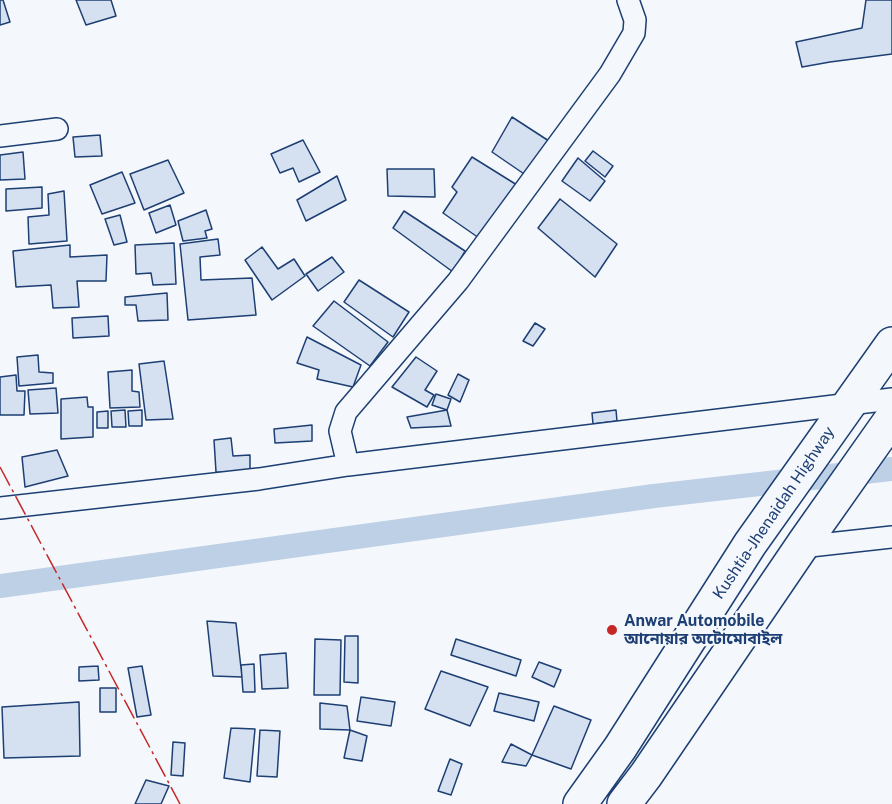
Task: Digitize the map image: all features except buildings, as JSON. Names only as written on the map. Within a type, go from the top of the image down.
[{"type":"highway","name":"Kushtia-Jhenaidah Highway","points":[[580,804],[620,748],[750,544],[892,344]]},
{"type":"highway","points":[[624,804],[646,775],[890,414]]},
{"type":"street","points":[[348,465],[340,431],[346,412],[458,281],[610,74],[634,33],[635,20],[628,0]]},
{"type":"street","points":[[0,136],[57,129]]},
{"type":"street","points":[[0,508],[259,479],[348,465],[850,403],[890,414]]},
{"type":"street","points":[[803,544],[892,537]]},
{"type":"waterway","points":[[0,586],[654,496],[892,469]]},
{"type":"power","points":[[0,467],[180,804]]},
{"type":"place","name":"Anwar Automobile আনোয়ার অটোমোবাইল","points":[[612,630]]}]
